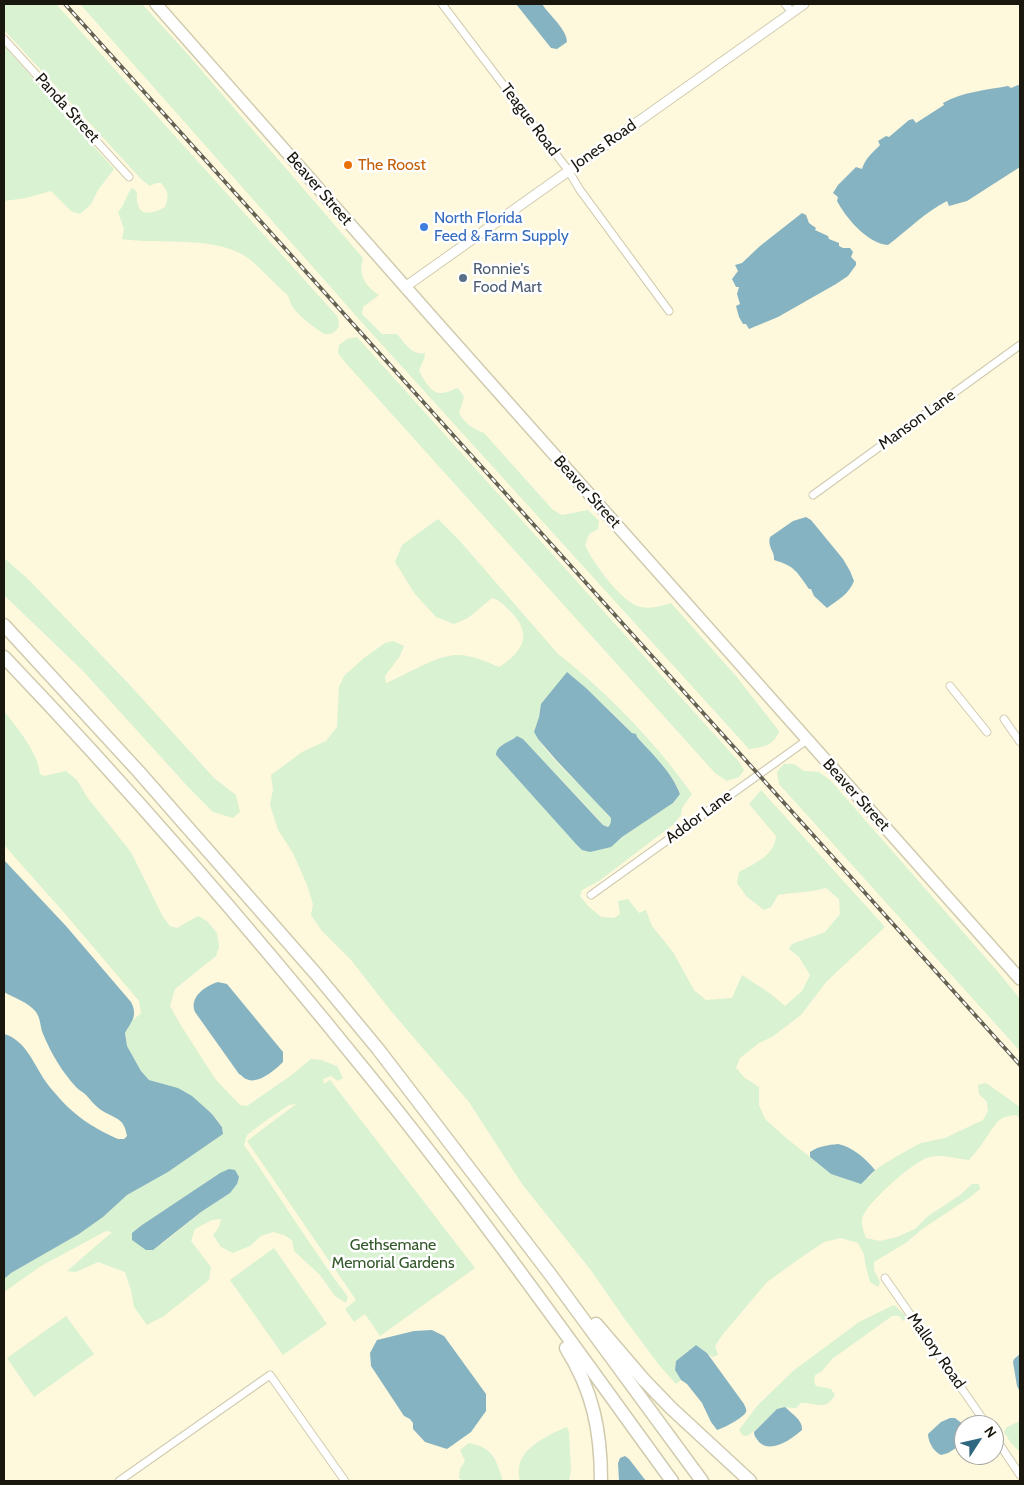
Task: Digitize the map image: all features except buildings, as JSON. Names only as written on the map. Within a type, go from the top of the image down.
[{"type":"highway","points":[[4,625],[139,772],[316,974],[384,1057],[550,1274],[702,1481]]},
{"type":"highway","points":[[4,657],[172,842],[373,1080],[458,1189],[672,1481]]},
{"type":"highway","points":[[550,1274],[658,1394],[750,1481]]},
{"type":"highway","points":[[522,1276],[535,1306],[567,1349],[583,1378],[596,1416],[601,1481]]},
{"type":"main road","name":"Beaver Street","points":[[156,4],[1020,979]]},
{"type":"street","name":"Teague Road","points":[[442,4],[568,170],[580,190],[669,310]]},
{"type":"street","points":[[786,4],[792,12]]},
{"type":"street","name":"Jones Road","points":[[405,287],[804,4]]},
{"type":"street","name":"Panda Street","points":[[4,39],[129,177]]},
{"type":"street","name":"Manson Lane","points":[[813,495],[1020,346]]},
{"type":"street","points":[[950,686],[987,732]]},
{"type":"street","points":[[1004,719],[1020,742]]},
{"type":"street","name":"Addor Lane","points":[[591,895],[807,740]]},
{"type":"street","name":"Mallory Road","points":[[885,1278],[979,1415]]},
{"type":"street","points":[[119,1481],[270,1375],[345,1481]]},
{"type":"street","points":[[1004,1451],[1020,1474]]},
{"type":"green space","points":[[4,4],[56,4],[337,316],[339,324],[337,330],[324,334],[307,322],[292,306],[287,294],[252,261],[239,253],[224,247],[207,244],[122,239],[124,229],[118,212],[132,188],[137,192],[140,209],[148,213],[165,207],[168,197],[166,189],[161,183],[150,186],[141,179],[5,31]]},
{"type":"green space","points":[[80,4],[142,4],[363,258],[361,270],[364,280],[379,295],[363,307],[362,314],[382,334],[397,334],[413,351],[425,353],[419,370],[431,389],[442,393],[458,388],[464,397],[459,413],[466,423],[484,433],[553,510],[562,515],[588,510],[599,521],[598,529],[589,534],[585,545],[609,581],[625,598],[641,607],[653,607],[671,603],[736,676],[779,731],[771,743],[749,749],[366,327]]},
{"type":"green space","points":[[4,47],[114,169],[98,190],[91,204],[80,214],[71,211],[51,191],[26,198],[4,201]]},
{"type":"green space","points":[[357,337],[740,763],[744,770],[739,777],[727,781],[715,773],[344,361],[338,353],[339,345],[347,339]]},
{"type":"green space","points":[[438,519],[459,540],[558,654],[595,685],[647,737],[692,794],[674,824],[599,881],[582,890],[580,896],[601,917],[614,918],[620,914],[618,901],[628,899],[639,913],[646,910],[652,926],[673,952],[694,990],[706,1000],[732,998],[742,975],[771,994],[785,1006],[802,991],[810,975],[799,957],[789,949],[792,944],[825,932],[840,914],[839,899],[826,888],[784,894],[778,895],[771,907],[764,910],[746,896],[737,883],[739,872],[768,854],[775,843],[776,836],[749,804],[761,790],[885,927],[827,981],[801,1015],[740,1058],[736,1068],[745,1078],[759,1087],[759,1105],[765,1119],[831,1174],[869,1178],[875,1170],[921,1143],[945,1138],[983,1120],[988,1111],[987,1102],[979,1094],[978,1085],[986,1083],[1020,1107],[1020,1119],[1016,1115],[1001,1119],[969,1160],[943,1156],[920,1161],[880,1194],[871,1204],[862,1219],[862,1226],[866,1238],[880,1241],[897,1237],[915,1229],[928,1216],[960,1195],[972,1184],[979,1184],[980,1189],[922,1229],[907,1242],[874,1262],[874,1270],[880,1282],[878,1287],[870,1282],[864,1254],[858,1243],[841,1238],[824,1242],[767,1282],[723,1334],[715,1346],[718,1355],[712,1357],[696,1345],[676,1361],[675,1370],[681,1380],[676,1384],[659,1365],[590,1269],[522,1184],[469,1102],[391,1011],[351,960],[322,931],[311,915],[313,904],[307,885],[293,853],[278,830],[270,805],[273,790],[271,775],[302,752],[326,741],[337,727],[339,687],[344,676],[364,658],[385,643],[393,641],[404,646],[400,656],[385,676],[386,683],[432,661],[450,656],[469,656],[499,667],[508,661],[520,648],[523,641],[523,633],[516,617],[501,602],[492,598],[468,618],[454,624],[436,617],[415,594],[395,562],[402,545]],"holes":[[[567,672],[621,721],[651,753],[671,777],[680,793],[673,803],[611,846],[582,850],[496,755],[501,745],[517,736],[523,739],[603,825],[608,827],[611,823],[611,818],[549,754],[534,732],[540,709]]]},
{"type":"green space","points":[[4,558],[28,579],[129,684],[214,778],[236,795],[240,812],[233,818],[213,812],[83,671],[4,595]]},
{"type":"green space","name":"Gethsemane Memorial Gardens","points":[[4,711],[31,749],[40,774],[44,776],[66,771],[77,780],[87,797],[131,852],[163,917],[170,926],[177,928],[198,916],[207,921],[217,933],[219,947],[216,956],[175,989],[170,1006],[216,1080],[240,1105],[247,1106],[311,1059],[321,1060],[337,1066],[343,1078],[338,1081],[331,1076],[323,1079],[324,1084],[330,1080],[475,1268],[380,1336],[365,1314],[354,1322],[345,1309],[356,1300],[247,1141],[296,1104],[289,1105],[247,1135],[244,1145],[348,1297],[346,1303],[335,1296],[320,1275],[294,1251],[292,1240],[284,1235],[273,1232],[261,1236],[250,1246],[233,1253],[221,1247],[213,1235],[219,1227],[221,1219],[212,1220],[195,1229],[191,1241],[211,1267],[209,1280],[164,1316],[147,1325],[134,1307],[125,1272],[98,1262],[76,1272],[67,1271],[112,1232],[106,1231],[41,1266],[4,1292],[4,1279],[11,1273],[79,1234],[103,1217],[127,1195],[168,1172],[223,1134],[222,1126],[212,1114],[178,1088],[149,1080],[141,1071],[127,1046],[125,1033],[133,1020],[141,1013],[139,1001],[4,845]],"holes":[[[220,1173],[230,1193],[201,1212],[162,1244],[137,1243],[132,1240],[142,1225]]]},
{"type":"green space","points":[[784,764],[794,764],[804,771],[819,772],[831,781],[999,973],[1020,999],[1020,1051],[779,784],[777,772]]},
{"type":"green space","points":[[274,1248],[327,1324],[283,1355],[230,1280]]},
{"type":"green space","points":[[894,1305],[905,1315],[906,1319],[903,1321],[899,1316],[892,1316],[832,1359],[821,1372],[815,1375],[814,1382],[816,1386],[831,1389],[835,1395],[828,1403],[820,1405],[801,1403],[796,1408],[784,1408],[774,1413],[747,1436],[742,1435],[739,1430],[757,1406],[793,1371],[859,1322]]},
{"type":"green space","points":[[66,1316],[94,1354],[34,1397],[7,1358]]},
{"type":"green space","points":[[1020,1421],[1019,1451],[1004,1432],[1007,1427]]},
{"type":"green space","points":[[567,1427],[569,1432],[571,1470],[569,1481],[520,1481],[520,1464],[527,1451],[544,1438]]},
{"type":"green space","points":[[469,1443],[484,1448],[493,1456],[503,1481],[463,1481],[459,1478],[460,1469],[465,1461],[460,1450]]},
{"type":"water","points":[[516,4],[542,4],[561,27],[567,42],[557,49],[551,48]]},
{"type":"water","points":[[1008,86],[1011,88],[1020,86],[1020,167],[967,201],[949,206],[947,201],[939,205],[888,245],[880,244],[865,235],[846,215],[837,201],[838,197],[833,193],[838,185],[856,167],[862,169],[867,159],[880,145],[878,141],[886,136],[889,137],[909,120],[913,119],[916,123],[950,99],[974,92]]},
{"type":"water","points":[[802,213],[806,215],[809,223],[816,228],[815,230],[839,243],[839,246],[850,248],[853,252],[851,257],[856,262],[856,265],[848,276],[836,284],[778,317],[749,329],[739,317],[736,306],[740,304],[737,294],[739,287],[736,287],[732,279],[738,271],[735,265],[742,263],[760,246]]},
{"type":"water","points":[[806,517],[811,520],[843,559],[854,581],[846,593],[827,608],[814,596],[811,589],[809,589],[795,570],[774,560],[769,540],[770,537],[793,521]]},
{"type":"water","points":[[567,672],[632,733],[636,734],[667,771],[680,794],[673,803],[622,837],[611,847],[590,852],[582,850],[576,844],[496,755],[501,746],[517,736],[523,739],[603,825],[609,826],[611,818],[557,761],[534,732],[541,704]]},
{"type":"water","points":[[4,860],[66,926],[131,1002],[134,1015],[125,1033],[127,1046],[141,1071],[149,1080],[178,1088],[192,1096],[212,1114],[222,1127],[223,1134],[168,1172],[127,1195],[103,1217],[79,1234],[11,1273],[4,1279],[4,1034],[12,1037],[24,1047],[48,1084],[74,1113],[94,1127],[118,1139],[124,1139],[127,1136],[124,1125],[118,1119],[99,1108],[66,1075],[46,1041],[36,1012],[25,1003],[4,992]]},
{"type":"water","points":[[218,982],[227,984],[283,1052],[283,1062],[261,1078],[256,1080],[245,1079],[239,1074],[195,1012],[194,1002],[199,993],[208,986]]},
{"type":"water","points":[[838,1144],[859,1154],[875,1170],[861,1184],[831,1174],[810,1157],[810,1152],[817,1148]]},
{"type":"water","points":[[229,1169],[235,1170],[239,1177],[237,1184],[230,1193],[201,1212],[153,1250],[146,1250],[132,1240],[132,1233],[142,1225],[220,1173]]},
{"type":"water","points":[[432,1330],[444,1336],[486,1394],[486,1411],[471,1432],[447,1449],[425,1442],[413,1429],[413,1423],[404,1416],[371,1366],[370,1353],[377,1340],[414,1331]]},
{"type":"water","points":[[696,1345],[707,1353],[746,1409],[746,1412],[741,1417],[717,1430],[702,1403],[687,1384],[681,1380],[675,1370],[676,1361]]},
{"type":"water","points":[[1020,1354],[1020,1392],[1017,1386],[1013,1362]]},
{"type":"water","points":[[785,1407],[799,1420],[802,1430],[775,1446],[764,1445],[759,1442],[754,1432],[777,1409]]},
{"type":"water","points":[[954,1418],[954,1449],[941,1455],[932,1446],[928,1434],[941,1422]]},
{"type":"water","points":[[625,1456],[646,1481],[619,1481],[618,1463],[620,1458]]},
{"type":"railway","points":[[65,4],[1020,1065]]},
{"type":"place","name":"The Roost","points":[[348,165]]},
{"type":"place","name":"North Florida Feed & Farm Supply","points":[[424,227]]},
{"type":"place","name":"Ronnie's Food Mart","points":[[463,278]]}]
